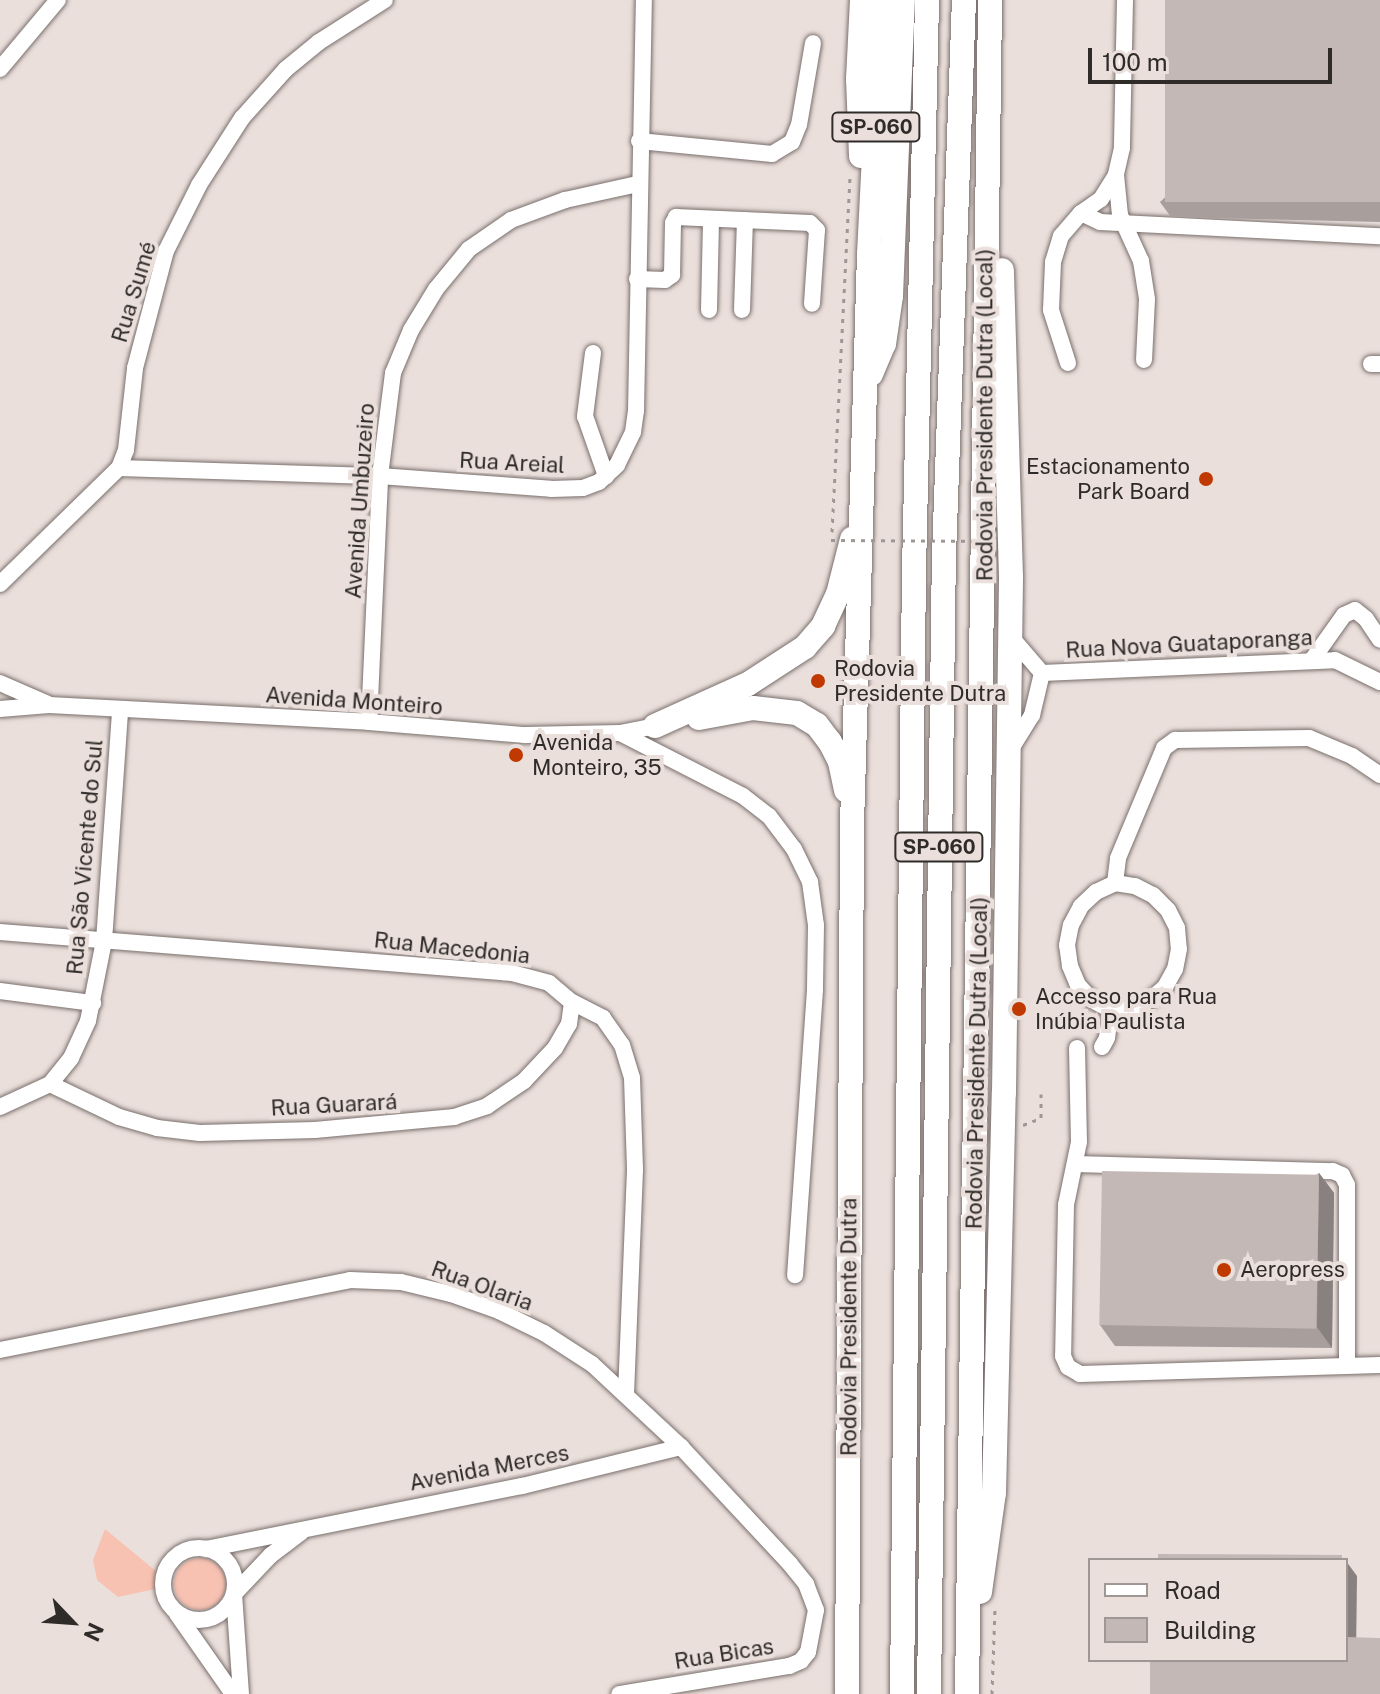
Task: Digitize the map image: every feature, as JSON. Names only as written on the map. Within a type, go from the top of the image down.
[{"type":"highway","points":[[862,0],[859,127],[869,254]]},
{"type":"highway","name":"Rodovia Presidente Dutra","points":[[847,1694],[852,824],[864,389],[882,0]]},
{"type":"highway","points":[[864,389],[884,344],[891,296],[903,0]]},
{"type":"highway","name":"SP-060","points":[[902,1694],[914,570],[927,0]]},
{"type":"highway","name":"SP-060","points":[[929,1694],[944,563],[964,0]]},
{"type":"highway","name":"Rodovia Presidente Dutra (Local)","points":[[967,1694],[986,556],[990,0]]},
{"type":"highway","points":[[968,1649],[986,1562],[994,1493],[1011,637],[1010,448],[1001,238],[987,132]]},
{"type":"highway","points":[[655,726],[748,684],[805,647],[823,626],[838,594],[861,502]]},
{"type":"highway","points":[[655,726],[753,708],[797,713],[817,725],[835,752],[852,824]]},
{"type":"street","points":[[0,69],[58,0]]},
{"type":"street","name":"Rua Sumé","points":[[119,468],[126,450],[135,368],[146,318],[166,251],[199,185],[242,118],[286,69],[319,42],[385,0]]},
{"type":"street","points":[[593,353],[585,416],[606,476],[617,465],[633,432],[636,411],[638,184],[644,0]]},
{"type":"street","points":[[1125,0],[1122,148],[1116,175],[1120,215],[1141,261],[1147,299],[1144,360]]},
{"type":"street","points":[[639,141],[772,154],[792,142],[799,125],[813,43]]},
{"type":"street","points":[[1068,363],[1051,310],[1053,262],[1061,236],[1081,213],[1101,199],[1116,175]]},
{"type":"street","name":"Avenida Umbuzeiro","points":[[369,722],[380,476],[393,373],[411,330],[436,289],[469,249],[511,220],[565,200],[638,184]]},
{"type":"street","points":[[1081,213],[1100,222],[1380,236]]},
{"type":"street","points":[[709,310],[711,219]]},
{"type":"street","points":[[637,279],[665,280],[672,275],[673,220],[745,220],[815,225],[812,304]]},
{"type":"street","points":[[742,310],[745,220]]},
{"type":"street","points":[[0,584],[119,468]]},
{"type":"street","name":"Rua Areial","points":[[119,468],[380,476],[551,489],[583,488],[606,476]]},
{"type":"street","points":[[1312,660],[1344,615],[1355,610],[1366,619],[1380,640]]},
{"type":"street","name":"Rua Nova Guataporanga","points":[[1011,637],[1042,673]]},
{"type":"street","name":"Rua Nova Guataporanga","points":[[1042,673],[1335,660],[1380,682]]},
{"type":"street","name":"Rua Nova Guataporanga","points":[[1009,752],[1032,715],[1042,673]]},
{"type":"street","name":"Avenida Monteiro","points":[[0,683],[49,705]]},
{"type":"street","name":"Avenida Monteiro","points":[[0,709],[49,705],[369,722],[525,735],[620,733],[655,726]]},
{"type":"street","name":"Rua São Vicente do Sul","points":[[0,1107],[50,1084],[71,1058],[93,1003],[104,941],[120,711]]},
{"type":"street","points":[[620,733],[743,796],[769,816],[794,849],[810,882],[816,925],[815,990],[795,1275]]},
{"type":"street","points":[[1115,883],[1118,858],[1164,748],[1175,740],[1309,738],[1352,756],[1380,775]]},
{"type":"street","points":[[1115,883],[1135,886],[1161,903],[1177,928],[1179,949],[1175,969],[1165,987],[1150,1000],[1131,1009],[1111,1010],[1092,1000],[1078,985],[1070,966],[1067,945],[1071,925],[1081,906],[1096,892],[1115,883]]},
{"type":"street","name":"Rua Macedonia","points":[[0,932],[512,973],[549,983],[572,1002],[603,1018],[622,1045],[632,1078],[635,1170],[626,1393]]},
{"type":"street","points":[[0,991],[93,1003]]},
{"type":"street","name":"Rua Guarará","points":[[50,1084],[119,1117],[157,1128],[200,1133],[315,1130],[454,1117],[487,1106],[524,1081],[555,1048],[569,1024],[572,1002]]},
{"type":"street","points":[[1102,1047],[1107,1038],[1111,1010]]},
{"type":"street","points":[[1077,1048],[1079,1142],[1066,1205],[1063,1356],[1068,1367],[1080,1374],[1380,1365]]},
{"type":"street","points":[[1075,1164],[1333,1171],[1342,1175],[1347,1185],[1347,1366]]},
{"type":"street","name":"Rua Olaria","points":[[0,1350],[350,1280],[401,1282],[451,1294],[522,1322],[592,1364],[681,1447],[806,1584]]},
{"type":"street","name":"Avenida Merces","points":[[206,1549],[536,1483],[681,1447]]},
{"type":"street","name":"Avenida Merces","points":[[234,1594],[282,1546],[305,1528]]},
{"type":"street","points":[[233,1694],[163,1592],[166,1568],[183,1552],[206,1549],[218,1553],[233,1571],[241,1694]]},
{"type":"street","name":"Rua Bicas","points":[[619,1694],[652,1691],[789,1666],[801,1661],[813,1639],[816,1610],[806,1584]]},
{"type":"street","points":[[176,1612],[198,1621],[210,1619],[229,1605],[234,1594]]},
{"type":"path","points":[[850,169],[831,540],[999,541]]},
{"type":"shaded area","points":[[105,1529],[157,1572],[155,1589],[118,1597],[97,1580],[93,1560]]},
{"type":"shaded area","points":[[200,1558],[219,1565],[226,1584],[219,1603],[200,1610],[181,1603],[174,1584],[181,1565]]},
{"type":"building","points":[[1165,0],[1380,0],[1380,202],[1165,202]]},
{"type":"building","name":"Aeropress","points":[[1102,1171],[1319,1175],[1316,1329],[1099,1325]]},
{"type":"building","points":[[1158,1554],[1342,1555],[1342,1558],[1158,1558]]},
{"type":"building","points":[[1348,1637],[1380,1638],[1380,1694],[1157,1694],[1157,1662],[1348,1662]]},
{"type":"building","points":[[1150,1662],[1157,1662],[1157,1694],[1150,1694]]},
{"type":"place","name":"Estacionamento Park Board","points":[[1206,479]]},
{"type":"place","name":"Rodovia Presidente Dutra","points":[[818,681]]},
{"type":"place","name":"Avenida Monteiro, 35","points":[[516,755]]},
{"type":"place","name":"Accesso para Rua Inúbia Paulista","points":[[1019,1009]]},
{"type":"place","name":"Aeropress","points":[[1224,1270]]}]
